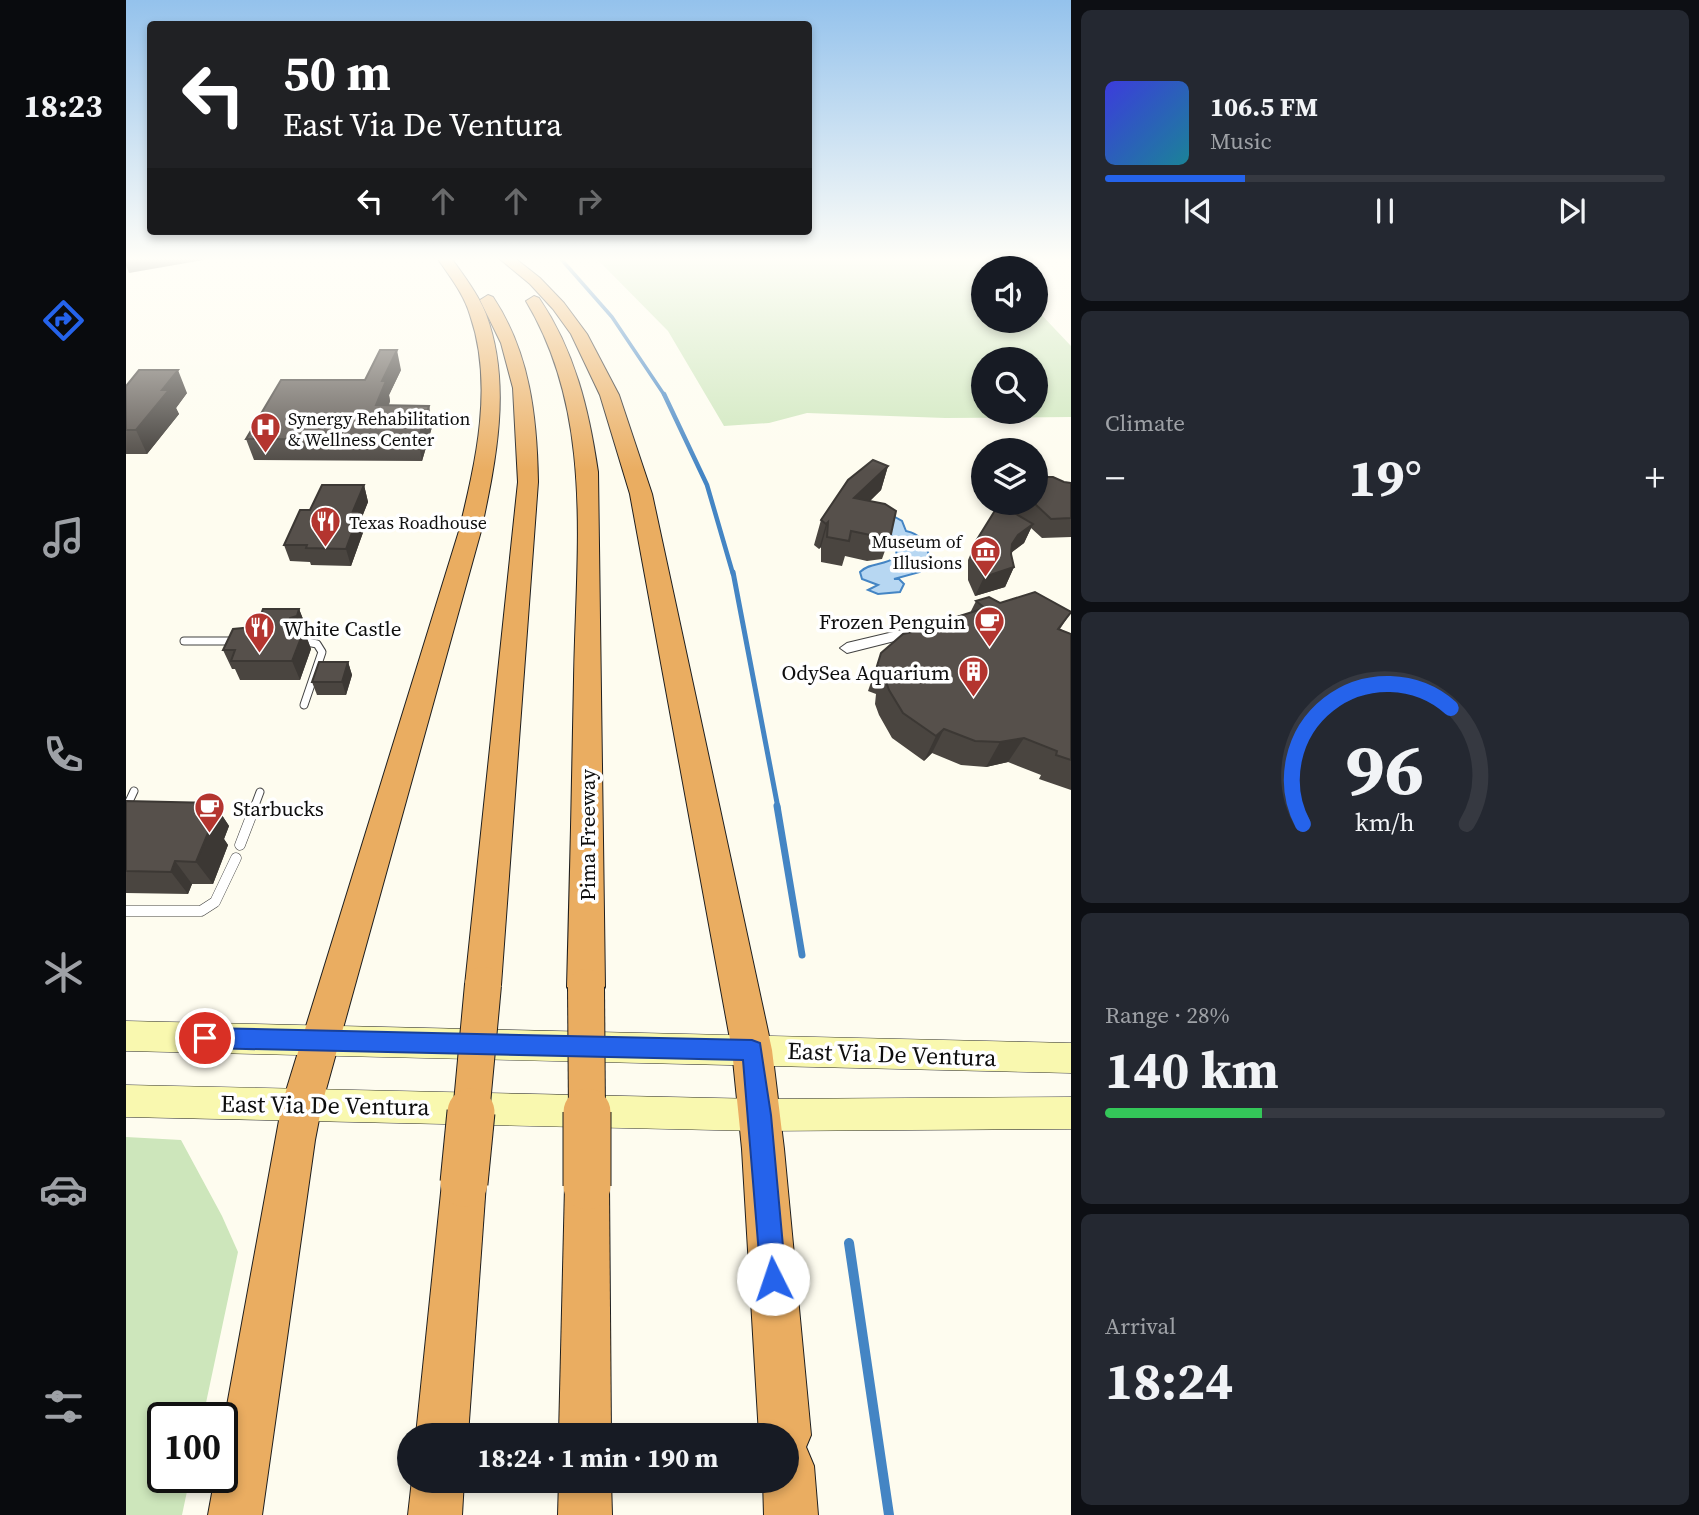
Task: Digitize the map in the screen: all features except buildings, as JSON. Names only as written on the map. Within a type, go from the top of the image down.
[{"type":"highway","points":[[235,1515],[294,1140],[302,1104],[467,544],[482,479],[491,388],[487,344],[482,330]]},
{"type":"highway","points":[[443,1423],[523,552],[528,436],[521,377],[504,330]]},
{"type":"highway","name":"Pima Freeway","points":[[551,330],[571,378],[584,435],[588,472],[585,1423]]},
{"type":"highway","points":[[575,330],[609,389],[629,447],[644,508],[752,1050],[760,1115],[784,1423]]},
{"type":"highway","points":[[435,1515],[437,1493]]},
{"type":"highway","points":[[585,1493],[585,1515]]},
{"type":"highway","points":[[790,1493],[791,1515]]},
{"type":"main road","name":"East Via De Ventura","points":[[126,1036],[1071,1058]]},
{"type":"main road","name":"East Via De Ventura","points":[[126,1101],[760,1115],[1071,1113]]},
{"type":"street","points":[[847,648],[977,615]]},
{"type":"lane","points":[[184,641],[239,642]]},
{"type":"lane","points":[[302,641],[317,644],[322,652],[304,705]]},
{"type":"lane","points":[[126,808],[134,791]]},
{"type":"lane","points":[[240,845],[260,792]]},
{"type":"lane","points":[[126,911],[201,911],[215,902],[236,858]]},
{"type":"green space","points":[[667,330],[971,330],[971,333],[1048,333],[1048,330],[1056,330],[1071,346],[1071,417],[1048,417],[1048,347],[971,347],[971,418],[807,413],[769,423],[724,426]]},
{"type":"green space","points":[[126,1137],[181,1140],[238,1252],[206,1402],[147,1402],[147,1493],[187,1493],[182,1515],[126,1515]]},
{"type":"water","points":[[895,517],[902,521],[906,531],[923,540],[929,559],[920,572],[894,579],[899,579],[904,584],[900,592],[878,594],[868,590],[878,585],[862,579],[860,572],[896,557],[897,543],[887,529]]},
{"type":"waterway","points":[[621,330],[665,396]]},
{"type":"waterway","points":[[665,396],[707,485],[733,574]]},
{"type":"waterway","points":[[733,572],[778,808]]},
{"type":"waterway","points":[[777,806],[802,955]]},
{"type":"waterway","points":[[849,1243],[889,1515]]},
{"type":"place","name":"Synergy Rehabilitation & Wellness Center","points":[[265,455]]},
{"type":"place","name":"Texas Roadhouse","points":[[326,549]]},
{"type":"place","name":"Museum of Illusions","points":[[985,578]]},
{"type":"place","name":"Frozen Penguin","points":[[989,648]]},
{"type":"place","name":"White Castle","points":[[260,655]]},
{"type":"place","name":"OdySea Aquarium","points":[[973,699]]},
{"type":"place","name":"Starbucks","points":[[210,835]]},
{"type":"route","points":[[205,1038],[752,1050],[773,1279]]}]
